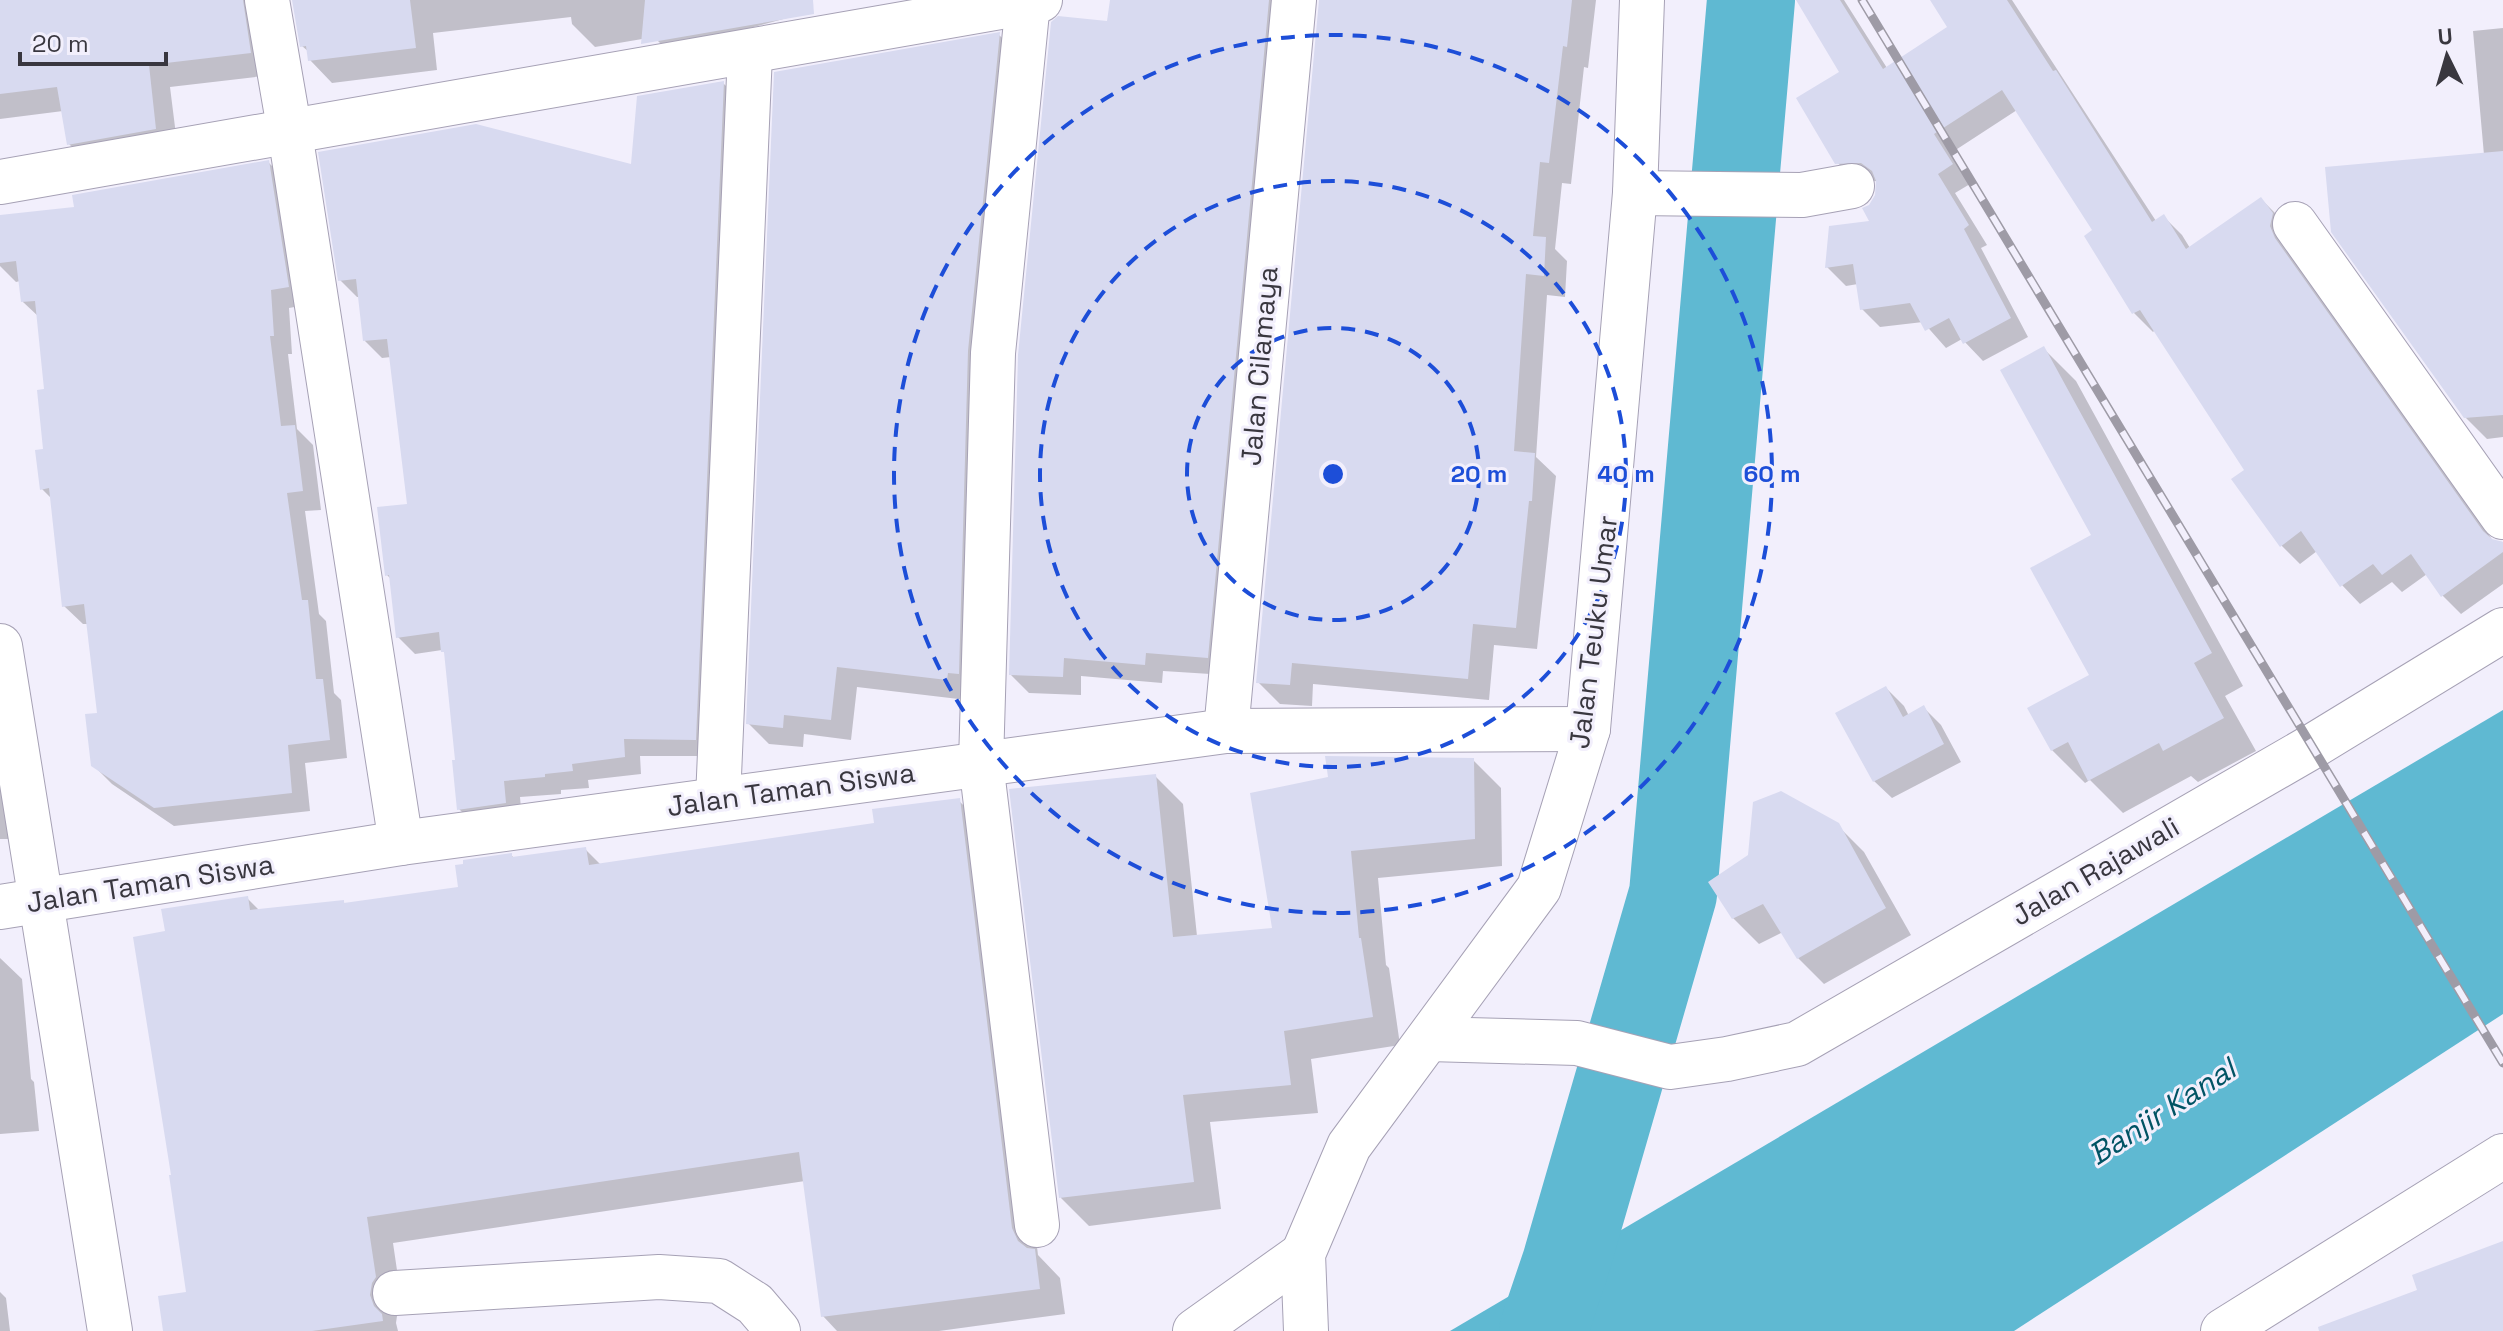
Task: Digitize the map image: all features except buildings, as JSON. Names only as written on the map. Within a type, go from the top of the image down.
[{"type":"street","points":[[267,0],[401,843]]},
{"type":"street","name":"Jalan Cilamaya","points":[[1226,731],[1294,0]]},
{"type":"street","name":"Jalan Teuku Umar","points":[[1306,1331],[1303,1254],[1349,1146],[1539,888],[1588,729],[1635,193],[1642,0]]},
{"type":"street","points":[[0,182],[1034,1],[993,353],[981,763],[1037,1225]]},
{"type":"street","points":[[718,799],[750,53]]},
{"type":"street","points":[[1635,193],[1802,195],[1852,186]]},
{"type":"street","points":[[2295,224],[2503,517]]},
{"type":"street","name":"Jalan Rajawali","points":[[1429,1039],[1577,1043],[1670,1067],[1797,1044],[2313,746],[2503,630]]},
{"type":"street","points":[[0,646],[20,904],[110,1331]]},
{"type":"street","name":"Jalan Taman Siswa","points":[[20,904],[401,843],[1226,731],[1588,729]]},
{"type":"street","points":[[2223,1331],[2501,1162]]},
{"type":"street","points":[[1195,1331],[1303,1254]]},
{"type":"street","points":[[395,1293],[659,1277],[719,1281],[755,1304],[778,1331]]},
{"type":"water","name":"Banjir Kanal","points":[[2503,710],[2503,1014],[2014,1331],[1450,1331]]},
{"type":"waterway","points":[[1543,1331],[1566,1263],[1673,894],[1751,0]]},
{"type":"railway","points":[[1862,0],[2503,1063]]}]
